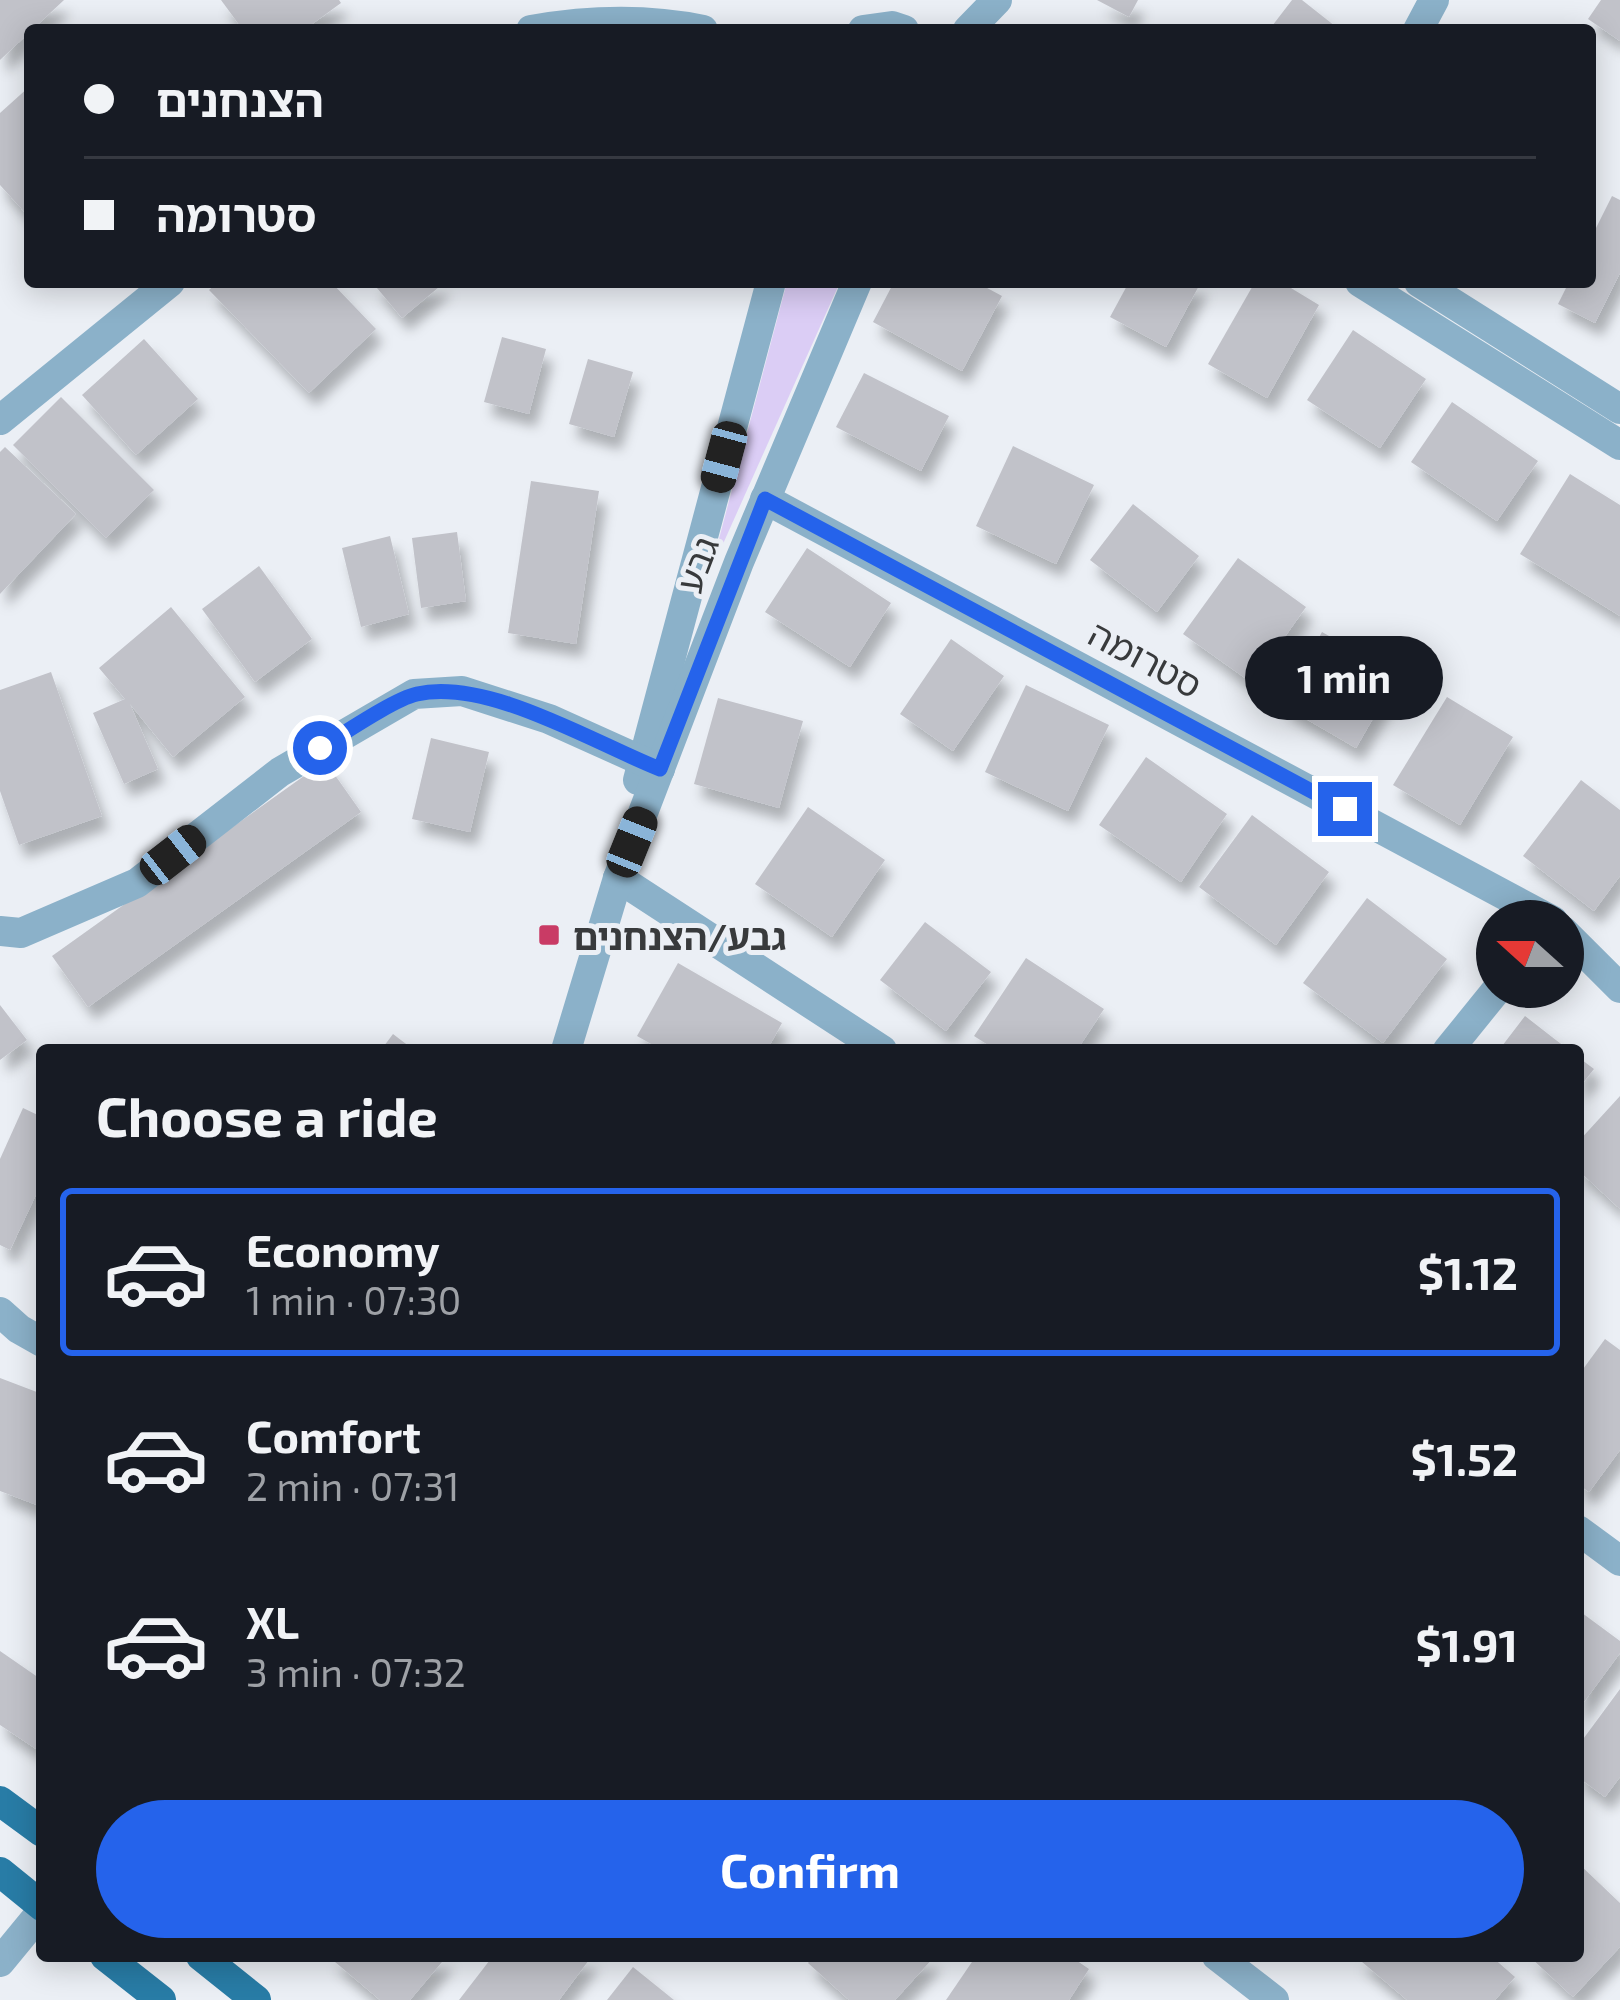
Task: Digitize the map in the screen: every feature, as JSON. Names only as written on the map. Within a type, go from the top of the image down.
[{"type":"main road","points":[[0,1801],[36,1828]]},
{"type":"main road","points":[[0,1872],[36,1903]]},
{"type":"main road","points":[[114,1962],[161,2000]]},
{"type":"main road","points":[[208,1962],[256,2000]]},
{"type":"street","points":[[974,24],[997,0]]},
{"type":"street","points":[[565,24],[656,24]]},
{"type":"street","points":[[0,420],[163,288]]},
{"type":"street","name":"גבע","points":[[568,1044],[651,765],[770,288]]},
{"type":"street","name":"גבע","points":[[651,765],[855,288]]},
{"type":"street","points":[[1370,288],[1620,445]]},
{"type":"street","points":[[1428,288],[1620,409]]},
{"type":"street","name":"סטרומה","points":[[765,499],[1513,900]]},
{"type":"street","points":[[0,931],[21,933],[137,883],[280,772],[414,694],[461,691],[549,719],[651,765]]},
{"type":"street","points":[[618,878],[873,1044]]},
{"type":"street","points":[[1584,952],[1620,988]]},
{"type":"street","points":[[1453,1044],[1481,1008]]},
{"type":"street","points":[[0,1312],[36,1339]]},
{"type":"street","points":[[1584,1535],[1620,1562]]},
{"type":"street","points":[[0,1963],[36,1916]]},
{"type":"street","points":[[1225,1962],[1274,2000]]},
{"type":"shaded area","points":[[785,288],[837,288],[710,573]]},
{"type":"building","points":[[0,0],[64,0],[38,24],[24,24],[24,38],[0,60]]},
{"type":"building","points":[[221,0],[341,3],[312,24],[239,24]]},
{"type":"building","points":[[1097,0],[1138,0],[1129,17]]},
{"type":"building","points":[[1292,0],[1302,0],[1332,24],[1274,24]]},
{"type":"building","points":[[1601,0],[1620,0],[1620,41],[1596,24],[1588,19]]},
{"type":"building","points":[[24,91],[24,211],[0,185],[0,113]]},
{"type":"building","points":[[1612,196],[1620,200],[1620,273],[1595,323],[1558,304],[1566,288],[1596,288],[1596,228]]},
{"type":"building","points":[[337,288],[376,329],[309,393],[209,290]]},
{"type":"building","points":[[377,288],[438,288],[402,318]]},
{"type":"building","points":[[891,288],[987,288],[1002,296],[962,371],[873,322]]},
{"type":"building","points":[[1126,288],[1198,288],[1166,347],[1110,317]]},
{"type":"building","points":[[1252,288],[1291,288],[1319,305],[1267,398],[1208,364]]},
{"type":"building","points":[[1353,330],[1426,379],[1380,448],[1307,400]]},
{"type":"building","points":[[502,337],[546,349],[529,414],[484,402]]},
{"type":"building","points":[[144,339],[198,399],[136,455],[82,395]]},
{"type":"building","points":[[588,359],[633,372],[614,437],[569,424]]},
{"type":"building","points":[[864,373],[949,416],[921,471],[836,427]]},
{"type":"building","points":[[61,397],[154,490],[106,538],[13,445]]},
{"type":"building","points":[[1452,402],[1538,461],[1497,521],[1411,462]]},
{"type":"building","points":[[1013,446],[1094,485],[1056,564],[976,526]]},
{"type":"building","points":[[5,447],[76,514],[0,594],[0,452]]},
{"type":"building","points":[[1570,474],[1620,505],[1620,616],[1520,554]]},
{"type":"building","points":[[531,481],[599,491],[576,644],[508,633]]},
{"type":"building","points":[[1133,504],[1199,556],[1157,612],[1090,560]]},
{"type":"building","points":[[457,532],[466,601],[421,608],[412,538]]},
{"type":"building","points":[[390,536],[409,614],[361,627],[342,548]]},
{"type":"building","points":[[807,548],[891,603],[850,667],[765,612]]},
{"type":"building","points":[[1238,558],[1306,607],[1252,683],[1183,634]]},
{"type":"building","points":[[259,566],[312,639],[255,682],[202,609]]},
{"type":"building","points":[[171,607],[245,697],[173,757],[130,704],[158,769],[124,784],[93,713],[125,699],[99,668]]},
{"type":"building","points":[[1322,632],[1398,675],[1356,748],[1282,705]]},
{"type":"building","points":[[951,639],[1004,676],[953,751],[900,714]]},
{"type":"building","points":[[51,672],[102,816],[19,845],[0,791],[0,690]]},
{"type":"building","points":[[1026,685],[1109,725],[1068,811],[985,772]]},
{"type":"building","points":[[1447,697],[1513,737],[1460,825],[1393,785]]},
{"type":"building","points":[[718,698],[803,721],[779,808],[694,784]]},
{"type":"building","points":[[431,738],[489,752],[470,832],[412,819]]},
{"type":"building","points":[[1146,757],[1227,814],[1181,882],[1099,825]]},
{"type":"building","points":[[325,761],[361,812],[88,1007],[52,956]]},
{"type":"building","points":[[1581,780],[1620,810],[1620,876],[1594,911],[1523,856]]},
{"type":"building","points":[[808,807],[885,860],[832,937],[755,884]]},
{"type":"building","points":[[1252,815],[1329,872],[1276,945],[1199,887]]},
{"type":"building","points":[[1367,898],[1447,959],[1383,1043],[1303,983]]},
{"type":"building","points":[[925,922],[991,972],[946,1031],[880,980]]},
{"type":"building","points":[[1026,958],[1104,1009],[1081,1044],[987,1044],[974,1036]]},
{"type":"building","points":[[678,963],[782,1023],[770,1044],[651,1044],[637,1036]]},
{"type":"building","points":[[0,1005],[27,1040],[0,1060]]},
{"type":"building","points":[[1525,1016],[1561,1044],[1504,1044]]},
{"type":"building","points":[[393,1034],[406,1044],[386,1044]]},
{"type":"building","points":[[1584,1062],[1594,1069],[1584,1082]]},
{"type":"building","points":[[1620,1096],[1620,1209],[1584,1176],[1584,1135]]},
{"type":"building","points":[[23,1108],[36,1114],[36,1195],[10,1250],[0,1245],[0,1159]]},
{"type":"building","points":[[1605,1339],[1620,1350],[1620,1450],[1589,1492],[1584,1488],[1584,1368]]},
{"type":"building","points":[[0,1378],[36,1392],[36,1505],[0,1491]]},
{"type":"building","points":[[1584,1614],[1620,1641],[1620,1653],[1584,1702]]},
{"type":"building","points":[[0,1651],[36,1676],[36,1749],[0,1725]]},
{"type":"building","points":[[1620,1689],[1620,1777],[1605,1797],[1584,1781],[1584,1738]]},
{"type":"building","points":[[1584,1869],[1620,1903],[1620,1947],[1573,1997],[1535,1962],[1584,1962]]},
{"type":"building","points":[[335,1962],[442,1962],[410,2000],[380,2000]]},
{"type":"building","points":[[488,1962],[588,1962],[559,2000],[459,2000]]},
{"type":"building","points":[[930,1962],[895,2000],[849,2000],[808,1963]]},
{"type":"building","points":[[972,1962],[1079,1962],[1089,1969],[1069,2000],[946,2000]]},
{"type":"building","points":[[1362,1962],[1498,1962],[1515,1977],[1495,2000],[1407,2000]]},
{"type":"building","points":[[633,1967],[674,2000],[607,2000]]},
{"type":"place","name":"גבע/הצנחנים","points":[[549,935]]},
{"type":"route","points":[[320,748],[414,694],[461,691],[549,719],[660,769],[765,499],[1345,809]]}]
